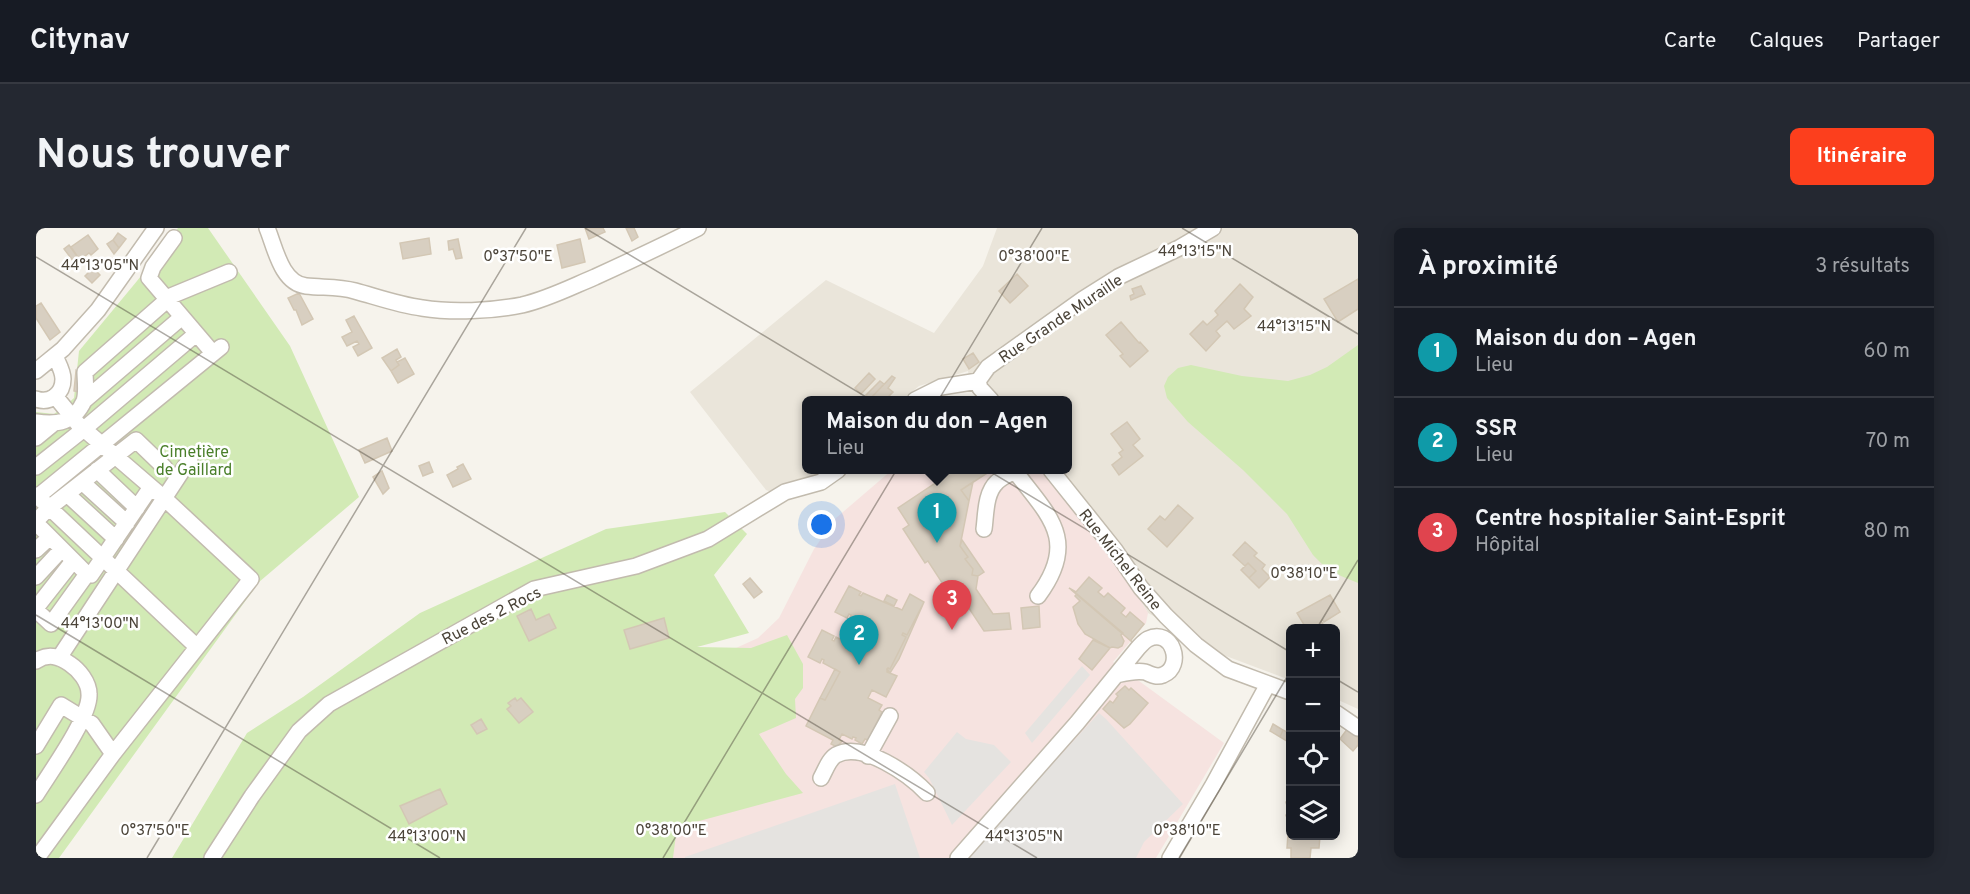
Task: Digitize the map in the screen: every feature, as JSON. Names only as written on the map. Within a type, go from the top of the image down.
[{"type":"street","points":[[36,371],[55,356],[99,310],[156,228]]},
{"type":"street","points":[[267,228],[283,268],[290,279],[302,285],[340,287],[392,302],[441,310],[522,305],[551,296],[698,228]]},
{"type":"street","name":"Rue Grande Muraille","points":[[978,381],[988,367],[1083,299],[1118,277],[1179,248],[1213,228]]},
{"type":"street","points":[[174,238],[153,267],[149,278],[196,334],[217,350],[109,450],[37,497],[197,647]]},
{"type":"street","points":[[85,400],[85,372],[166,299],[229,272]]},
{"type":"street","points":[[36,422],[61,423],[72,417],[85,400],[182,317]]},
{"type":"street","points":[[36,467],[196,334]]},
{"type":"street","points":[[36,399],[46,401],[55,396],[62,387],[63,378],[55,356]]},
{"type":"street","points":[[923,396],[941,387],[978,381],[980,388],[987,396]]},
{"type":"street","points":[[37,858],[113,754],[250,579],[152,487],[84,429],[55,396]]},
{"type":"street","points":[[36,438],[53,424]]},
{"type":"street","points":[[109,450],[125,450],[136,440],[165,468]]},
{"type":"street","points":[[87,574],[37,526],[40,517],[49,508],[97,470],[109,450]]},
{"type":"street","points":[[36,795],[83,717],[90,696],[88,685],[73,666],[44,656],[116,572],[190,459]]},
{"type":"street","points":[[97,470],[137,508]]},
{"type":"street","name":"Rue des 2 Rocs","points":[[212,858],[252,796],[299,731],[329,704],[534,589],[636,566],[708,539],[785,492],[821,482],[832,474]]},
{"type":"street","points":[[984,529],[988,497],[997,482],[1010,474]]},
{"type":"street","points":[[1019,474],[1049,515],[1057,531],[1059,542],[1054,566],[1038,596]]},
{"type":"street","name":"Rue Michel Reine","points":[[1054,474],[1115,550],[1141,588],[1196,645],[1228,669],[1286,691]]},
{"type":"street","points":[[82,482],[127,523]]},
{"type":"street","points":[[73,561],[36,609],[51,624],[87,574],[91,575],[152,487]]},
{"type":"street","points":[[67,494],[116,539]]},
{"type":"street","points":[[36,550],[50,537]]},
{"type":"street","points":[[36,577],[62,549]]},
{"type":"street","points":[[958,858],[1077,723],[1145,641],[1156,637],[1170,620]]},
{"type":"street","points":[[1116,675],[1145,672],[1158,676],[1168,671],[1175,654],[1173,648],[1169,642],[1156,637]]},
{"type":"street","points":[[1175,654],[1196,645]]},
{"type":"street","points":[[1170,858],[1268,684]]},
{"type":"street","points":[[36,746],[61,705],[92,724],[113,754]]},
{"type":"street","points":[[1340,713],[1358,719]]},
{"type":"street","points":[[1340,715],[1358,728]]},
{"type":"street","points":[[868,756],[890,716]]},
{"type":"street","points":[[820,778],[831,759],[837,754],[851,752],[882,760],[902,772],[927,794]]},
{"type":"shaded area","points":[[997,228],[1358,228],[1358,709],[1340,701],[1340,624],[1286,624],[1286,678],[1226,656],[1148,613],[1123,571],[1045,474],[1072,474],[1072,396],[977,396],[971,390],[968,371],[919,386],[907,396],[802,396],[802,474],[817,474],[771,492],[766,490],[690,392],[826,280],[934,333],[983,266]]},
{"type":"shaded area","points":[[887,474],[1045,474],[1123,571],[1148,613],[1146,623],[1113,662],[1224,743],[1156,858],[634,858],[641,655],[736,648],[758,638],[779,618],[814,549],[836,518]]},
{"type":"shaded area","points":[[1082,666],[1090,675],[1032,743],[1025,733]]},
{"type":"shaded area","points":[[1099,713],[1183,804],[1144,842],[1136,858],[967,858]]},
{"type":"shaded area","points":[[957,732],[966,739],[994,745],[1011,762],[952,825],[924,772]]},
{"type":"shaded area","points":[[895,784],[920,858],[685,858],[685,857]]},
{"type":"green space","name":"Cimetière de Gaillard","points":[[178,228],[208,228],[290,346],[359,497],[259,582],[59,858],[36,858],[36,412],[54,414],[74,398],[79,351]]},
{"type":"green space","points":[[1358,345],[1358,583],[1341,576],[1322,564],[1313,555],[1287,514],[1243,470],[1188,422],[1167,398],[1164,386],[1168,377],[1178,368],[1191,365],[1242,376],[1288,381],[1327,367]]},
{"type":"green space","points":[[725,512],[747,534],[714,575],[749,633],[697,647],[751,648],[787,635],[803,664],[803,688],[795,699],[796,718],[759,734],[786,774],[803,793],[677,827],[673,858],[172,858],[247,733],[303,697],[420,613],[606,529]]},
{"type":"building","points":[[585,228],[603,228],[605,232],[589,239]]},
{"type":"building","points":[[626,228],[634,228],[638,237],[632,241]]},
{"type":"building","points":[[118,233],[126,239],[119,248],[113,240]]},
{"type":"building","points":[[88,235],[98,249],[80,260],[71,247]]},
{"type":"building","points":[[429,238],[431,254],[403,259],[400,243]]},
{"type":"building","points":[[458,239],[462,258],[456,259],[453,249],[449,250],[448,241]]},
{"type":"building","points":[[580,239],[585,262],[562,268],[557,245]]},
{"type":"building","points":[[113,240],[119,248],[114,254],[107,244]]},
{"type":"building","points":[[69,245],[78,258],[74,262],[64,249]]},
{"type":"building","points":[[93,268],[100,275],[92,283],[85,276]]},
{"type":"building","points":[[1017,274],[1028,286],[1010,303],[999,291]]},
{"type":"building","points":[[1358,279],[1358,309],[1338,322],[1324,299]]},
{"type":"building","points":[[1240,284],[1253,297],[1244,309],[1251,316],[1234,329],[1227,321],[1216,331],[1220,336],[1206,351],[1190,334],[1203,321],[1207,325],[1218,315],[1215,311]]},
{"type":"building","points":[[1141,286],[1145,294],[1131,300],[1130,296],[1134,294],[1132,289]]},
{"type":"building","points":[[299,293],[313,319],[302,325],[288,298]]},
{"type":"building","points":[[41,303],[60,332],[50,340],[36,318],[36,306]]},
{"type":"building","points":[[354,316],[372,348],[358,356],[353,347],[359,344],[357,341],[347,346],[342,337],[352,332],[346,320]]},
{"type":"building","points":[[1121,322],[1148,351],[1130,367],[1120,356],[1123,354],[1106,335]]},
{"type":"building","points":[[397,349],[401,357],[396,360],[399,365],[391,371],[382,358]]},
{"type":"building","points":[[973,353],[979,362],[969,369],[963,359]]},
{"type":"building","points":[[405,358],[414,374],[398,383],[391,371],[399,365],[397,362]]},
{"type":"building","points":[[76,371],[80,377],[79,392],[74,391]]},
{"type":"building","points":[[869,373],[875,379],[861,394],[855,388]]},
{"type":"building","points":[[892,376],[895,378],[888,388],[893,392],[889,396],[873,396]]},
{"type":"building","points":[[880,381],[884,384],[873,396],[866,395]]},
{"type":"building","points":[[1127,422],[1140,439],[1133,445],[1143,456],[1119,475],[1112,465],[1122,457],[1119,453],[1123,450],[1111,434]]},
{"type":"building","points":[[387,438],[392,451],[365,463],[359,450]]},
{"type":"building","points":[[429,462],[433,472],[423,476],[419,466]]},
{"type":"building","points":[[463,464],[471,479],[453,487],[447,475]]},
{"type":"building","points":[[382,471],[389,488],[383,494],[373,477]]},
{"type":"building","points":[[949,474],[986,474],[961,490],[969,501],[960,546],[968,557],[965,559],[973,569],[972,575],[978,576],[976,589],[993,614],[1009,613],[1011,629],[984,631],[957,590],[950,595],[928,561],[925,563],[903,529],[909,525],[898,508]]},
{"type":"building","points":[[973,482],[969,501],[961,490]]},
{"type":"building","points":[[1178,505],[1193,518],[1167,547],[1148,529],[1160,516],[1165,520]]},
{"type":"building","points":[[962,540],[984,572],[978,576],[972,575],[973,569],[965,559],[968,557],[960,546]]},
{"type":"building","points":[[1245,542],[1257,553],[1254,556],[1265,565],[1262,569],[1270,577],[1259,588],[1249,578],[1256,571],[1248,563],[1245,566],[1233,555]]},
{"type":"building","points":[[1248,563],[1256,571],[1249,578],[1241,570]]},
{"type":"building","points":[[1089,577],[1102,588],[1098,592],[1104,597],[1108,593],[1125,608],[1121,613],[1126,617],[1130,612],[1144,624],[1131,640],[1132,642],[1069,588],[1076,592]]},
{"type":"building","points":[[750,578],[762,592],[754,598],[743,584]]},
{"type":"building","points":[[849,586],[861,592],[859,595],[861,596],[863,593],[902,610],[910,594],[924,602],[907,635],[903,633],[902,635],[906,637],[890,669],[887,669],[887,672],[897,676],[886,697],[872,690],[868,698],[882,705],[879,710],[882,712],[868,740],[865,739],[862,744],[855,740],[856,738],[852,739],[842,734],[839,740],[842,741],[837,747],[831,744],[833,740],[806,726],[820,698],[825,700],[840,672],[823,663],[822,659],[820,663],[808,657],[822,630],[834,636],[832,640],[834,641],[836,637],[855,647],[866,626],[850,618],[849,614],[847,618],[835,612]]},
{"type":"building","points":[[1077,594],[1123,633],[1121,635],[1124,641],[1122,646],[1110,648],[1085,634],[1078,624],[1073,607],[1080,601],[1075,596]]},
{"type":"building","points":[[887,595],[897,600],[894,606],[884,601]]},
{"type":"building","points":[[1330,595],[1340,612],[1324,622],[1321,621],[1323,624],[1304,624],[1297,613]]},
{"type":"building","points":[[924,602],[899,659],[890,673],[887,669],[890,669],[906,637],[902,635],[903,633],[907,635]]},
{"type":"building","points":[[1039,606],[1040,627],[1023,629],[1021,608]]},
{"type":"building","points":[[531,609],[536,620],[549,614],[556,628],[529,641],[517,616]]},
{"type":"building","points":[[664,618],[669,638],[630,649],[624,630]]},
{"type":"building","points":[[865,625],[855,647],[851,645]]},
{"type":"building","points":[[1093,640],[1110,648],[1092,670],[1079,659]]},
{"type":"building","points":[[835,669],[840,672],[825,700],[820,698]]},
{"type":"building","points":[[1125,686],[1129,690],[1131,688],[1148,703],[1124,728],[1103,709],[1110,701],[1113,703],[1118,696],[1116,694]]},
{"type":"building","points":[[515,698],[517,701],[521,698],[533,712],[519,723],[507,709],[511,706],[508,703]]},
{"type":"building","points":[[481,719],[487,729],[477,734],[471,725]]},
{"type":"building","points":[[1273,724],[1283,730],[1280,737],[1270,731]]},
{"type":"building","points":[[1348,728],[1358,738],[1358,745],[1353,751],[1340,739]]},
{"type":"building","points":[[1283,730],[1286,732],[1286,741],[1280,737]]},
{"type":"building","points":[[440,789],[447,804],[409,824],[400,806]]},
{"type":"building","points":[[1288,840],[1320,840],[1319,848],[1311,848],[1310,858],[1291,858],[1291,848],[1287,848]]},
{"type":"place","name":"Maison du don – Agen","points":[[937,543]]},
{"type":"place","name":"Centre hospitalier Saint-Esprit","points":[[952,630]]},
{"type":"place","name":"SSR","points":[[859,665]]}]
